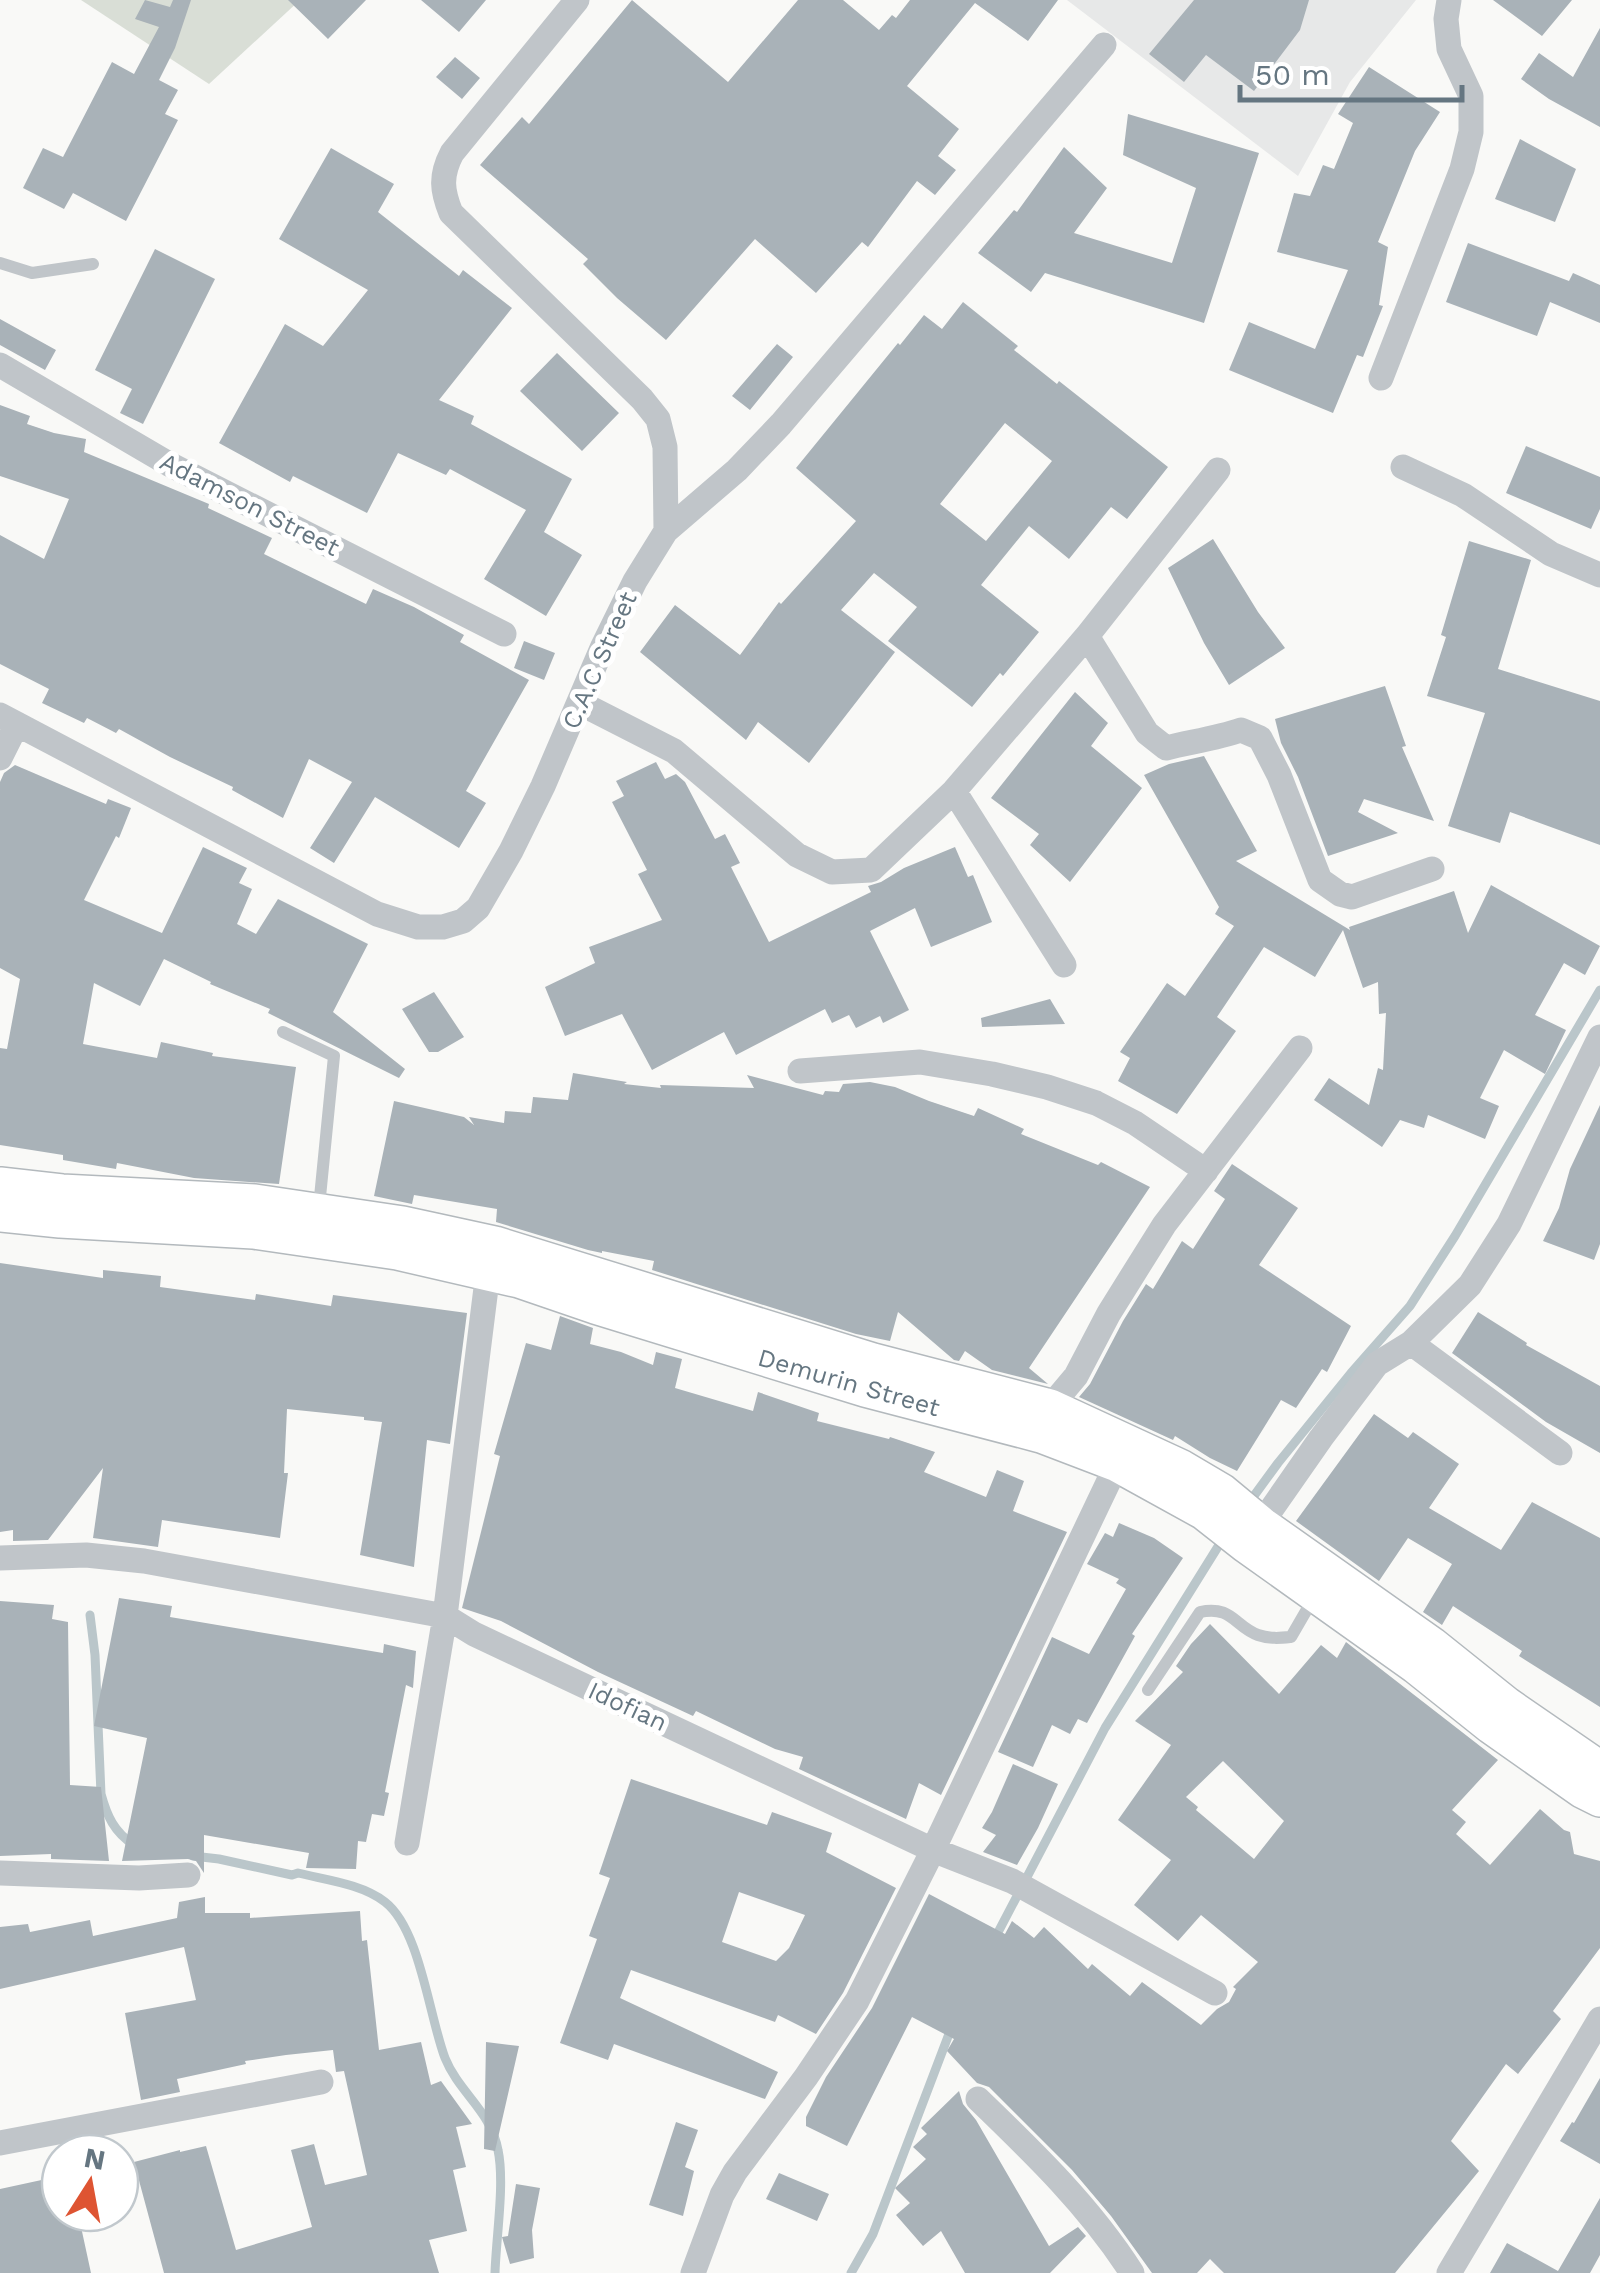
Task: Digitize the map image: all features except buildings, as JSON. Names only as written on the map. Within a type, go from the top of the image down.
[{"type":"street","points":[[577,0],[452,154],[444,168],[442,192],[451,214],[658,419],[665,447],[666,531]]},
{"type":"street","points":[[1382,378],[1469,143],[1471,96],[1449,49],[1446,18],[1450,0]]},
{"type":"street","points":[[666,531],[737,470],[781,424],[1104,46]]},
{"type":"street","name":"Adamson Street","points":[[0,364],[169,464],[504,634]]},
{"type":"street","points":[[1403,467],[1463,495],[1552,554],[1600,576]]},
{"type":"street","points":[[580,703],[674,751],[797,855],[832,872],[870,870],[954,792],[1087,636],[1218,470]]},
{"type":"street","name":"C.A.C Street","points":[[9,719],[377,914],[418,927],[443,928],[464,922],[478,908],[511,851],[580,703],[602,646],[666,531]]},
{"type":"street","points":[[1087,636],[1147,733],[1166,748],[1241,730],[1260,738],[1279,774],[1320,880],[1340,894],[1352,898],[1432,869]]},
{"type":"street","points":[[0,758],[9,719]]},
{"type":"street","points":[[954,792],[1064,964]]},
{"type":"street","points":[[1247,1530],[1377,1364],[1411,1342],[1470,1286],[1509,1224],[1600,1037]]},
{"type":"street","points":[[1050,1407],[1076,1376],[1109,1313],[1164,1225],[1300,1048]]},
{"type":"street","points":[[800,1071],[920,1062],[1047,1087],[1096,1103],[1136,1123],[1206,1171]]},
{"type":"street","name":"Demurin Street","points":[[0,1186],[255,1202],[403,1224],[495,1244],[873,1361],[1050,1407],[1182,1468],[1212,1502],[1247,1530],[1323,1582],[1432,1644],[1507,1705],[1600,1769]]},
{"type":"street","name":"Demurin Street","points":[[0,1214],[252,1230],[397,1252],[488,1272],[865,1389],[1041,1435],[1212,1502]]},
{"type":"street","points":[[407,1843],[444,1616],[488,1272]]},
{"type":"street","points":[[1411,1342],[1560,1453]]},
{"type":"street","points":[[693,2273],[722,2195],[735,2172],[806,2078],[856,2001],[1117,1464]]},
{"type":"street","name":"Idofian","points":[[0,1558],[86,1555],[144,1560],[444,1616],[474,1634],[932,1850],[1012,1882],[1215,1993]]},
{"type":"street","name":"Demurin Street","points":[[1323,1582],[1416,1666],[1491,1726],[1600,1799]]},
{"type":"street","points":[[0,1874],[139,1878],[188,1875]]},
{"type":"street","points":[[1449,2273],[1600,2019]]},
{"type":"street","points":[[0,2142],[322,2082]]},
{"type":"street","points":[[978,2099],[1072,2193],[1113,2242],[1132,2273]]},
{"type":"lane","points":[[0,264],[32,273],[93,264]]},
{"type":"lane","points":[[283,1032],[334,1056],[319,1210]]},
{"type":"lane","points":[[1148,1690],[1200,1612],[1214,1609],[1238,1620],[1254,1634],[1273,1639],[1291,1637],[1323,1582]]},
{"type":"shaded area","points":[[81,0],[300,0],[209,84]]},
{"type":"shaded area","points":[[1067,0],[1416,0],[1350,82],[1298,176]]},
{"type":"waterway","points":[[1248,1504],[1351,1373],[1410,1306],[1600,990]]},
{"type":"waterway","points":[[994,1940],[1105,1728],[1224,1537]]},
{"type":"waterway","points":[[90,1615],[101,1794],[112,1823],[134,1845]]},
{"type":"waterway","points":[[193,1856],[343,1883],[376,1896],[397,1915],[415,1952],[445,2058],[489,2124],[498,2150],[501,2178],[495,2273]]},
{"type":"waterway","points":[[851,2273],[873,2234],[952,2026]]}]
